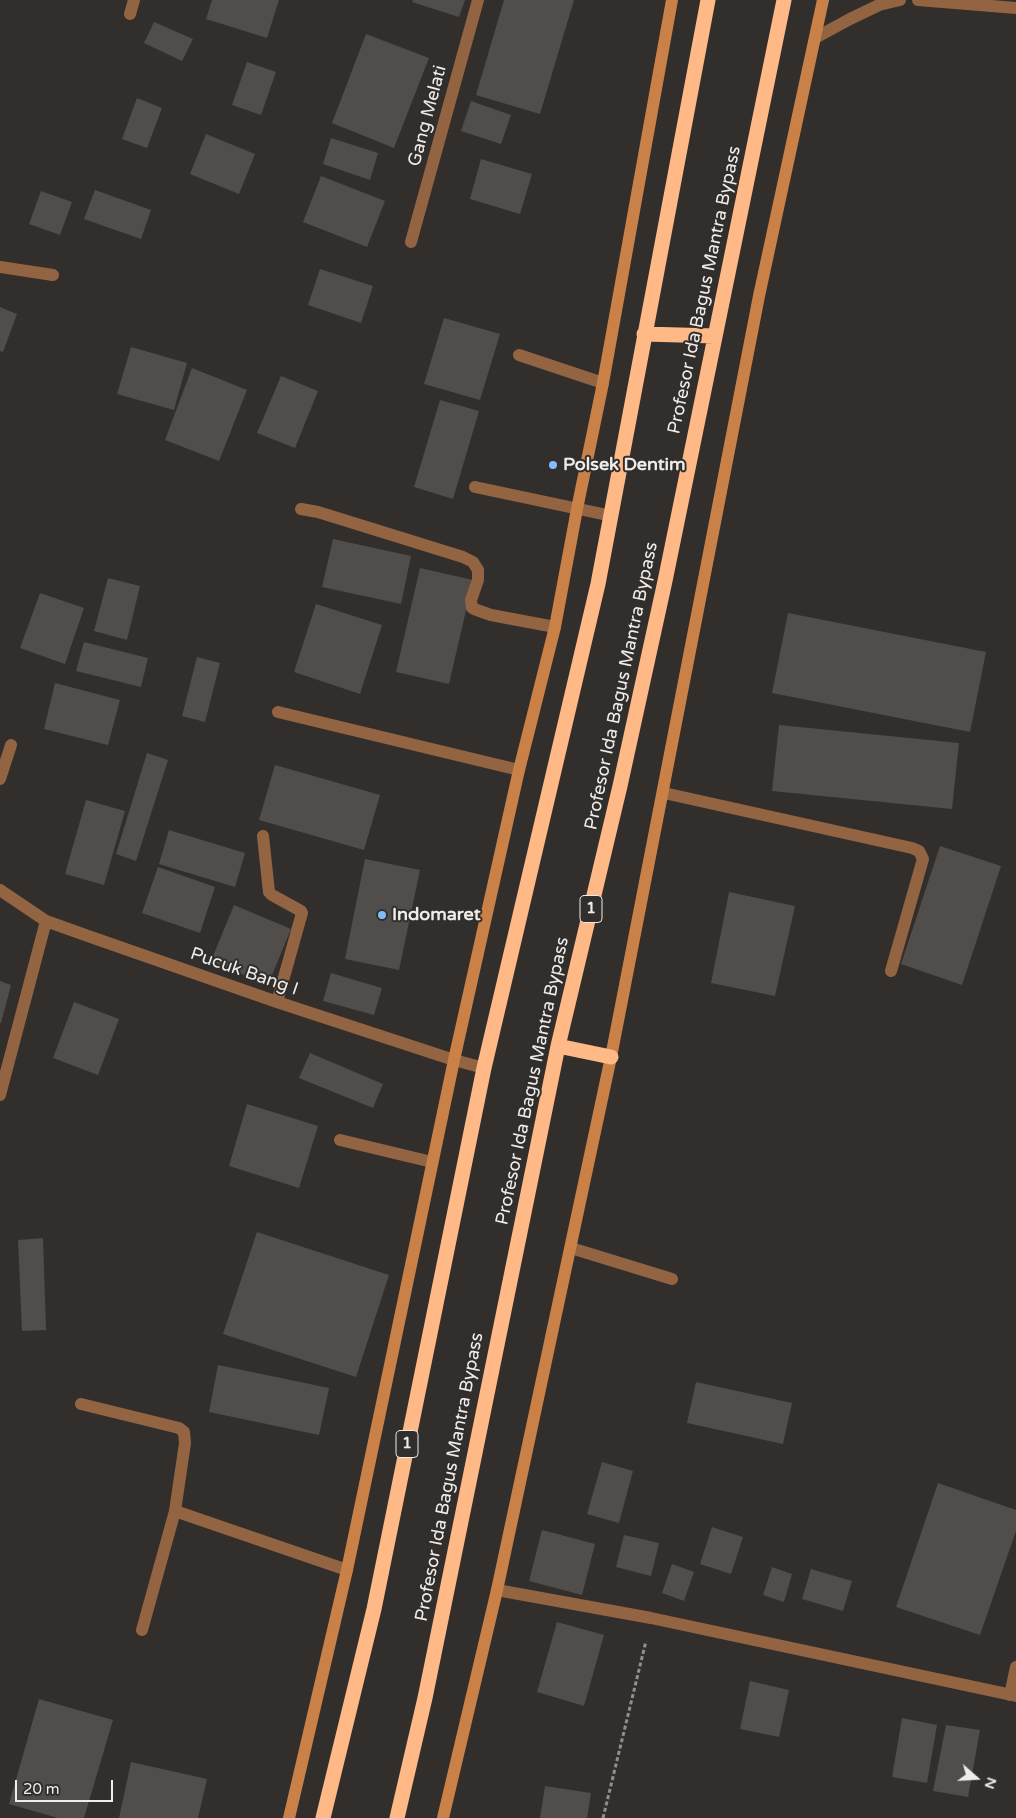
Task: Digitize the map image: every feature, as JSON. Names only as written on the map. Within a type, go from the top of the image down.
[{"type":"highway","name":"1","points":[[322,1818],[378,1587],[484,1068],[598,584],[708,0]]},
{"type":"highway","name":"Profesor Ida Bagus Mantra Bypass","points":[[397,1818],[425,1698],[558,1046],[620,786],[784,0]]},
{"type":"highway","points":[[644,334],[715,336]]},
{"type":"highway","points":[[558,1046],[611,1057]]},
{"type":"street","points":[[130,14],[134,0]]},
{"type":"street","name":"Gang Melati","points":[[411,242],[478,0]]},
{"type":"street","points":[[289,1818],[347,1570],[454,1060],[519,770],[555,627],[603,383],[672,0]]},
{"type":"street","points":[[443,1818],[497,1590],[611,1057],[664,793],[759,296],[823,0]]},
{"type":"street","points":[[815,38],[879,5],[900,0]]},
{"type":"street","points":[[918,0],[1016,8]]},
{"type":"street","points":[[0,267],[53,276]]},
{"type":"street","points":[[519,355],[603,383]]},
{"type":"street","points":[[475,487],[612,516]]},
{"type":"street","points":[[300,509],[318,512],[463,557],[473,562],[478,570],[478,580],[471,604],[474,610],[555,627]]},
{"type":"street","points":[[278,712],[519,770]]},
{"type":"street","points":[[0,780],[12,745]]},
{"type":"street","points":[[664,793],[912,848],[919,852],[923,859],[891,971]]},
{"type":"street","points":[[263,836],[269,892],[301,910],[302,913],[277,1002]]},
{"type":"street","name":"Pucuk Bang I","points":[[0,890],[46,920],[88,936],[277,1002],[484,1068]]},
{"type":"street","points":[[0,1095],[46,920]]},
{"type":"street","points":[[340,1140],[432,1162]]},
{"type":"street","points":[[570,1248],[672,1280]]},
{"type":"street","points":[[81,1404],[180,1428],[184,1432],[185,1443],[175,1511],[142,1630]]},
{"type":"street","points":[[175,1511],[347,1570]]},
{"type":"street","points":[[497,1590],[651,1618],[1013,1696],[1016,1667]]},
{"type":"path","points":[[604,1818],[651,1618]]},
{"type":"building","points":[[212,0],[279,0],[267,38],[206,19]]},
{"type":"building","points":[[413,0],[465,0],[459,17],[412,2]]},
{"type":"building","points":[[504,0],[574,0],[540,114],[476,95]]},
{"type":"building","points":[[154,22],[193,39],[182,61],[144,43]]},
{"type":"building","points":[[366,34],[429,58],[394,148],[332,123]]},
{"type":"building","points":[[247,62],[276,72],[261,115],[232,105]]},
{"type":"building","points":[[137,98],[162,108],[147,148],[122,139]]},
{"type":"building","points":[[471,101],[511,115],[501,144],[461,131]]},
{"type":"building","points":[[206,134],[255,154],[239,194],[190,174]]},
{"type":"building","points":[[331,138],[378,153],[370,180],[323,164]]},
{"type":"building","points":[[481,159],[532,174],[520,214],[470,199]]},
{"type":"building","points":[[321,176],[385,201],[367,247],[303,222]]},
{"type":"building","points":[[95,190],[151,210],[141,239],[84,219]]},
{"type":"building","points":[[41,191],[72,202],[60,235],[29,224]]},
{"type":"building","points":[[320,269],[373,286],[361,323],[308,305]]},
{"type":"building","points":[[0,307],[17,314],[3,352],[0,351]]},
{"type":"building","points":[[444,318],[500,334],[480,400],[424,384]]},
{"type":"building","points":[[131,347],[187,363],[174,410],[117,394]]},
{"type":"building","points":[[192,368],[247,390],[219,461],[165,440]]},
{"type":"building","points":[[281,376],[318,391],[295,448],[257,433]]},
{"type":"building","points":[[440,400],[479,411],[453,499],[414,487]]},
{"type":"building","points":[[333,539],[411,556],[401,604],[322,587]]},
{"type":"building","points":[[420,568],[473,580],[449,684],[396,672]]},
{"type":"building","points":[[108,578],[140,586],[127,640],[94,631]]},
{"type":"building","points":[[40,593],[84,608],[65,664],[20,648]]},
{"type":"building","points":[[316,604],[382,625],[360,694],[294,672]]},
{"type":"building","points":[[788,613],[986,652],[970,732],[772,693]]},
{"type":"building","points":[[84,642],[148,658],[141,687],[76,671]]},
{"type":"building","points":[[197,657],[220,663],[205,722],[182,716]]},
{"type":"building","points":[[55,683],[120,700],[108,745],[44,729]]},
{"type":"building","points":[[779,725],[959,743],[952,809],[772,791]]},
{"type":"building","points":[[147,753],[168,760],[136,861],[116,854]]},
{"type":"building","points":[[275,765],[380,795],[364,850],[259,820]]},
{"type":"building","points":[[86,800],[125,811],[104,885],[65,874]]},
{"type":"building","points":[[169,830],[245,853],[235,887],[159,864]]},
{"type":"building","points":[[940,846],[1001,866],[962,985],[901,964]]},
{"type":"building","name":"Indomaret","points":[[365,859],[420,870],[399,970],[345,959]]},
{"type":"building","points":[[158,867],[215,887],[200,933],[142,913]]},
{"type":"building","points":[[729,892],[795,906],[775,996],[711,983]]},
{"type":"building","points":[[234,905],[291,929],[268,985],[211,961]]},
{"type":"building","points":[[331,973],[382,988],[374,1015],[323,1001]]},
{"type":"building","points":[[0,981],[11,985],[1,1023],[0,1023]]},
{"type":"building","points":[[74,1002],[119,1019],[98,1075],[53,1058]]},
{"type":"building","points":[[310,1053],[383,1084],[373,1108],[299,1078]]},
{"type":"building","points":[[247,1104],[318,1126],[299,1188],[229,1166]]},
{"type":"building","points":[[257,1232],[389,1275],[356,1377],[223,1334]]},
{"type":"building","points":[[43,1238],[46,1330],[22,1331],[18,1240]]},
{"type":"building","points":[[218,1365],[329,1388],[319,1435],[209,1412]]},
{"type":"building","points":[[696,1382],[792,1403],[783,1444],[687,1423]]},
{"type":"building","points":[[602,1462],[633,1471],[619,1523],[587,1514]]},
{"type":"building","points":[[938,1483],[1016,1510],[1016,1531],[980,1635],[896,1607]]},
{"type":"building","points":[[712,1527],[743,1537],[731,1574],[700,1564]]},
{"type":"building","points":[[542,1530],[595,1544],[582,1595],[529,1581]]},
{"type":"building","points":[[624,1535],[659,1543],[651,1576],[616,1567]]},
{"type":"building","points":[[672,1564],[694,1572],[684,1601],[662,1593]]},
{"type":"building","points":[[772,1567],[792,1574],[784,1602],[763,1595]]},
{"type":"building","points":[[811,1569],[852,1581],[843,1611],[802,1599]]},
{"type":"building","points":[[557,1622],[604,1635],[584,1706],[537,1692]]},
{"type":"building","points":[[750,1681],[789,1690],[779,1737],[740,1729]]},
{"type":"building","points":[[39,1699],[113,1720],[84,1818],[58,1818],[9,1804]]},
{"type":"building","points":[[902,1718],[937,1725],[927,1783],[892,1777]]},
{"type":"building","points":[[946,1725],[980,1730],[968,1797],[933,1791]]},
{"type":"building","points":[[131,1762],[207,1779],[198,1818],[119,1818]]},
{"type":"building","points":[[545,1786],[591,1793],[587,1818],[540,1818]]},
{"type":"place","name":"Polsek Dentim","points":[[553,465]]},
{"type":"place","name":"Indomaret","points":[[382,915]]}]
